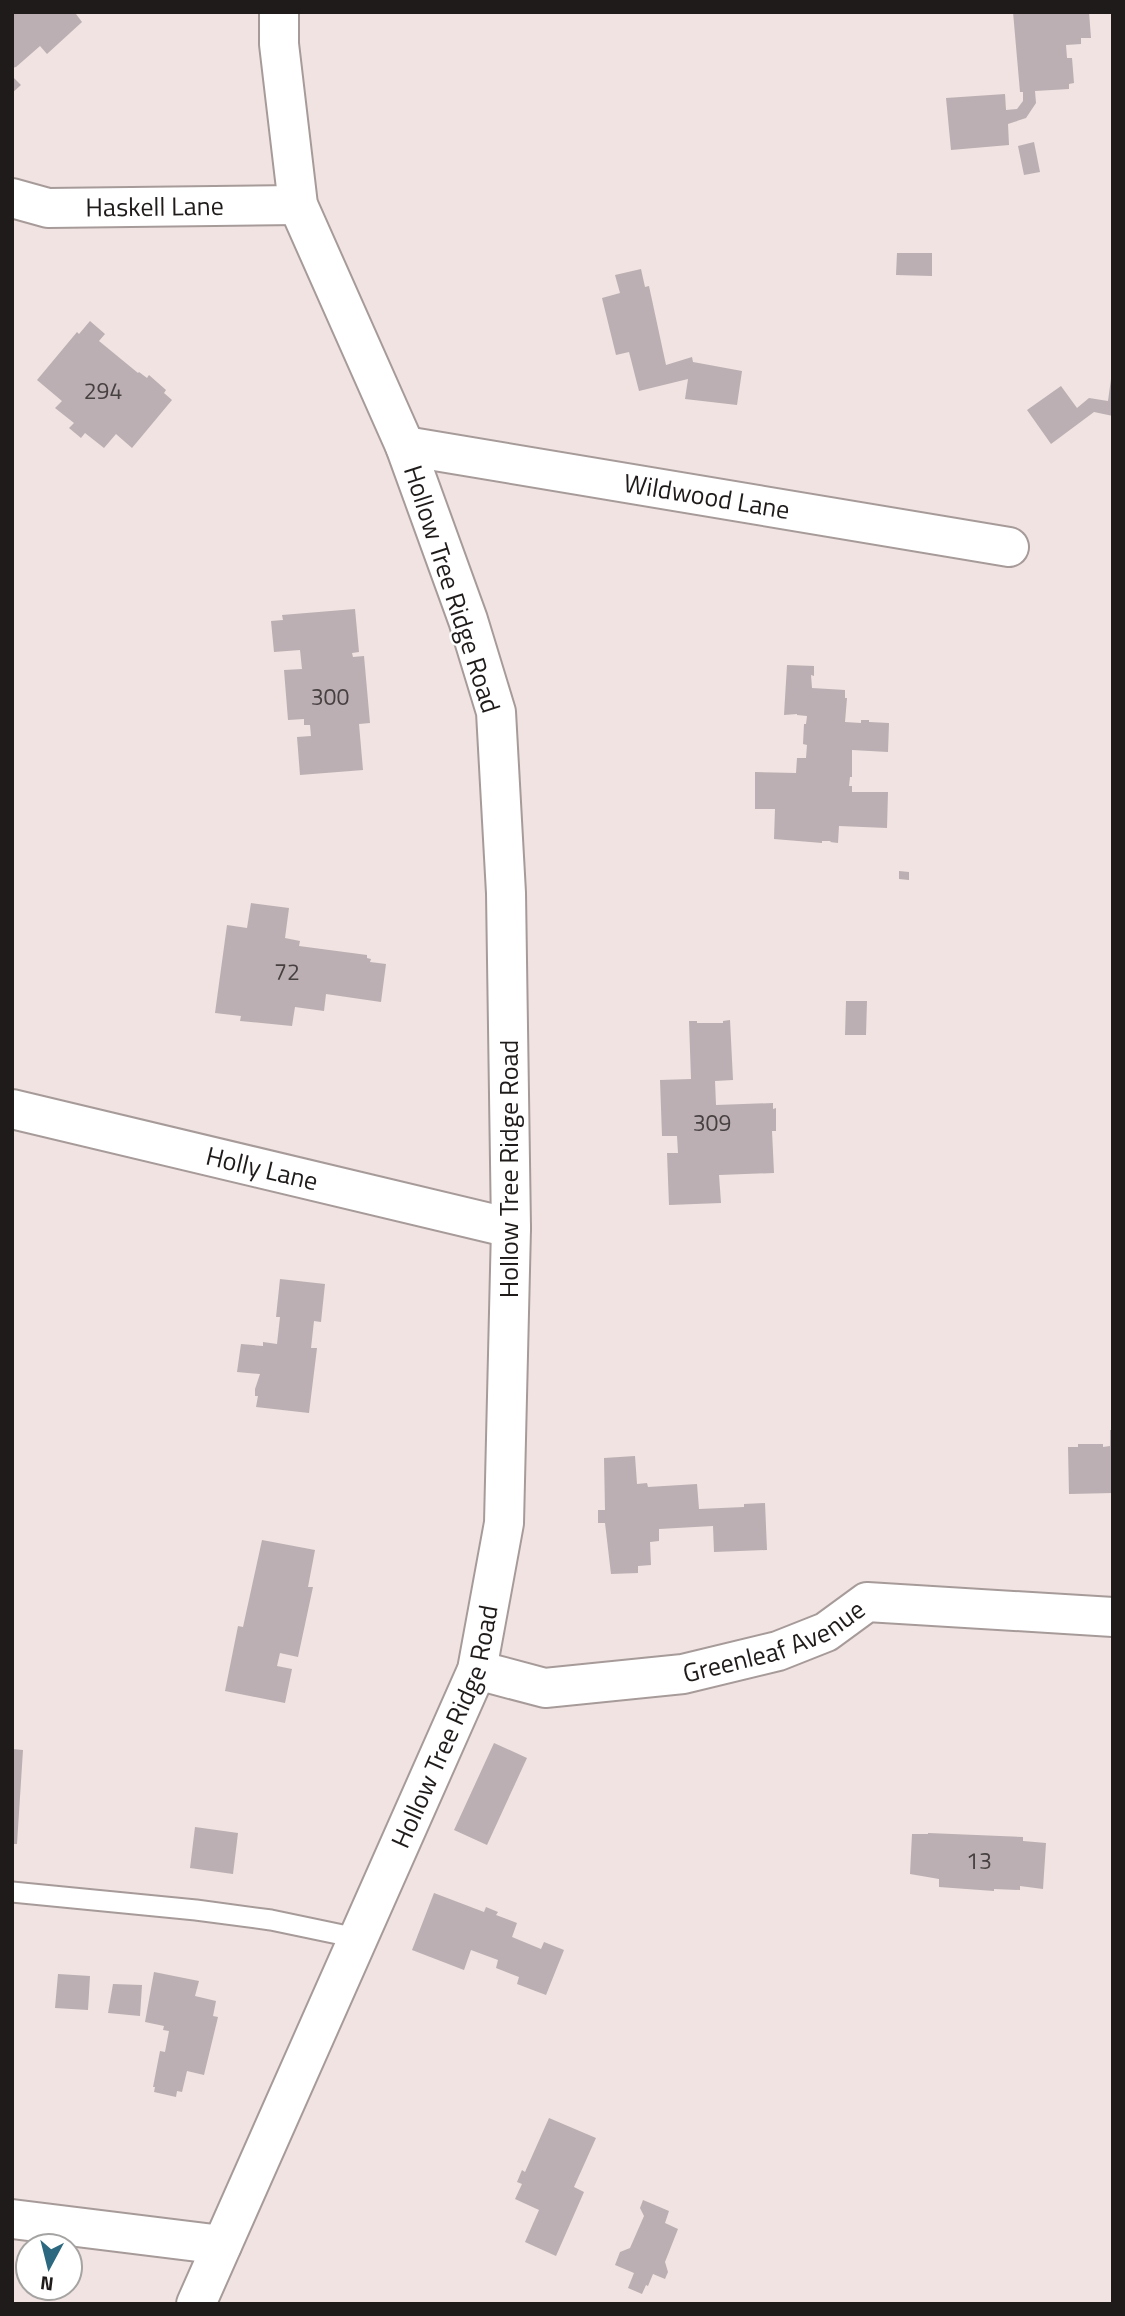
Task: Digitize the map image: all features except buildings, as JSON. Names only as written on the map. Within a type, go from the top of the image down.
[{"type":"street","name":"Hollow Tree Ridge Road","points":[[196,2304],[477,1670],[504,1523],[511,1228],[506,893],[496,712],[468,620],[405,446],[298,205],[278,44],[279,12]]},
{"type":"street","name":"Haskell Lane","points":[[12,198],[48,208],[298,205]]},
{"type":"street","name":"Wildwood Lane","points":[[405,446],[1009,547]]},
{"type":"street","name":"Holly Lane","points":[[12,1109],[511,1228]]},
{"type":"street","name":"Greenleaf Avenue","points":[[477,1670],[545,1688],[682,1674],[790,1646],[826,1632],[867,1602],[1113,1617]]},
{"type":"street","points":[[12,2219],[222,2245]]},
{"type":"lane","points":[[12,1892],[271,1920],[357,1938]]}]
